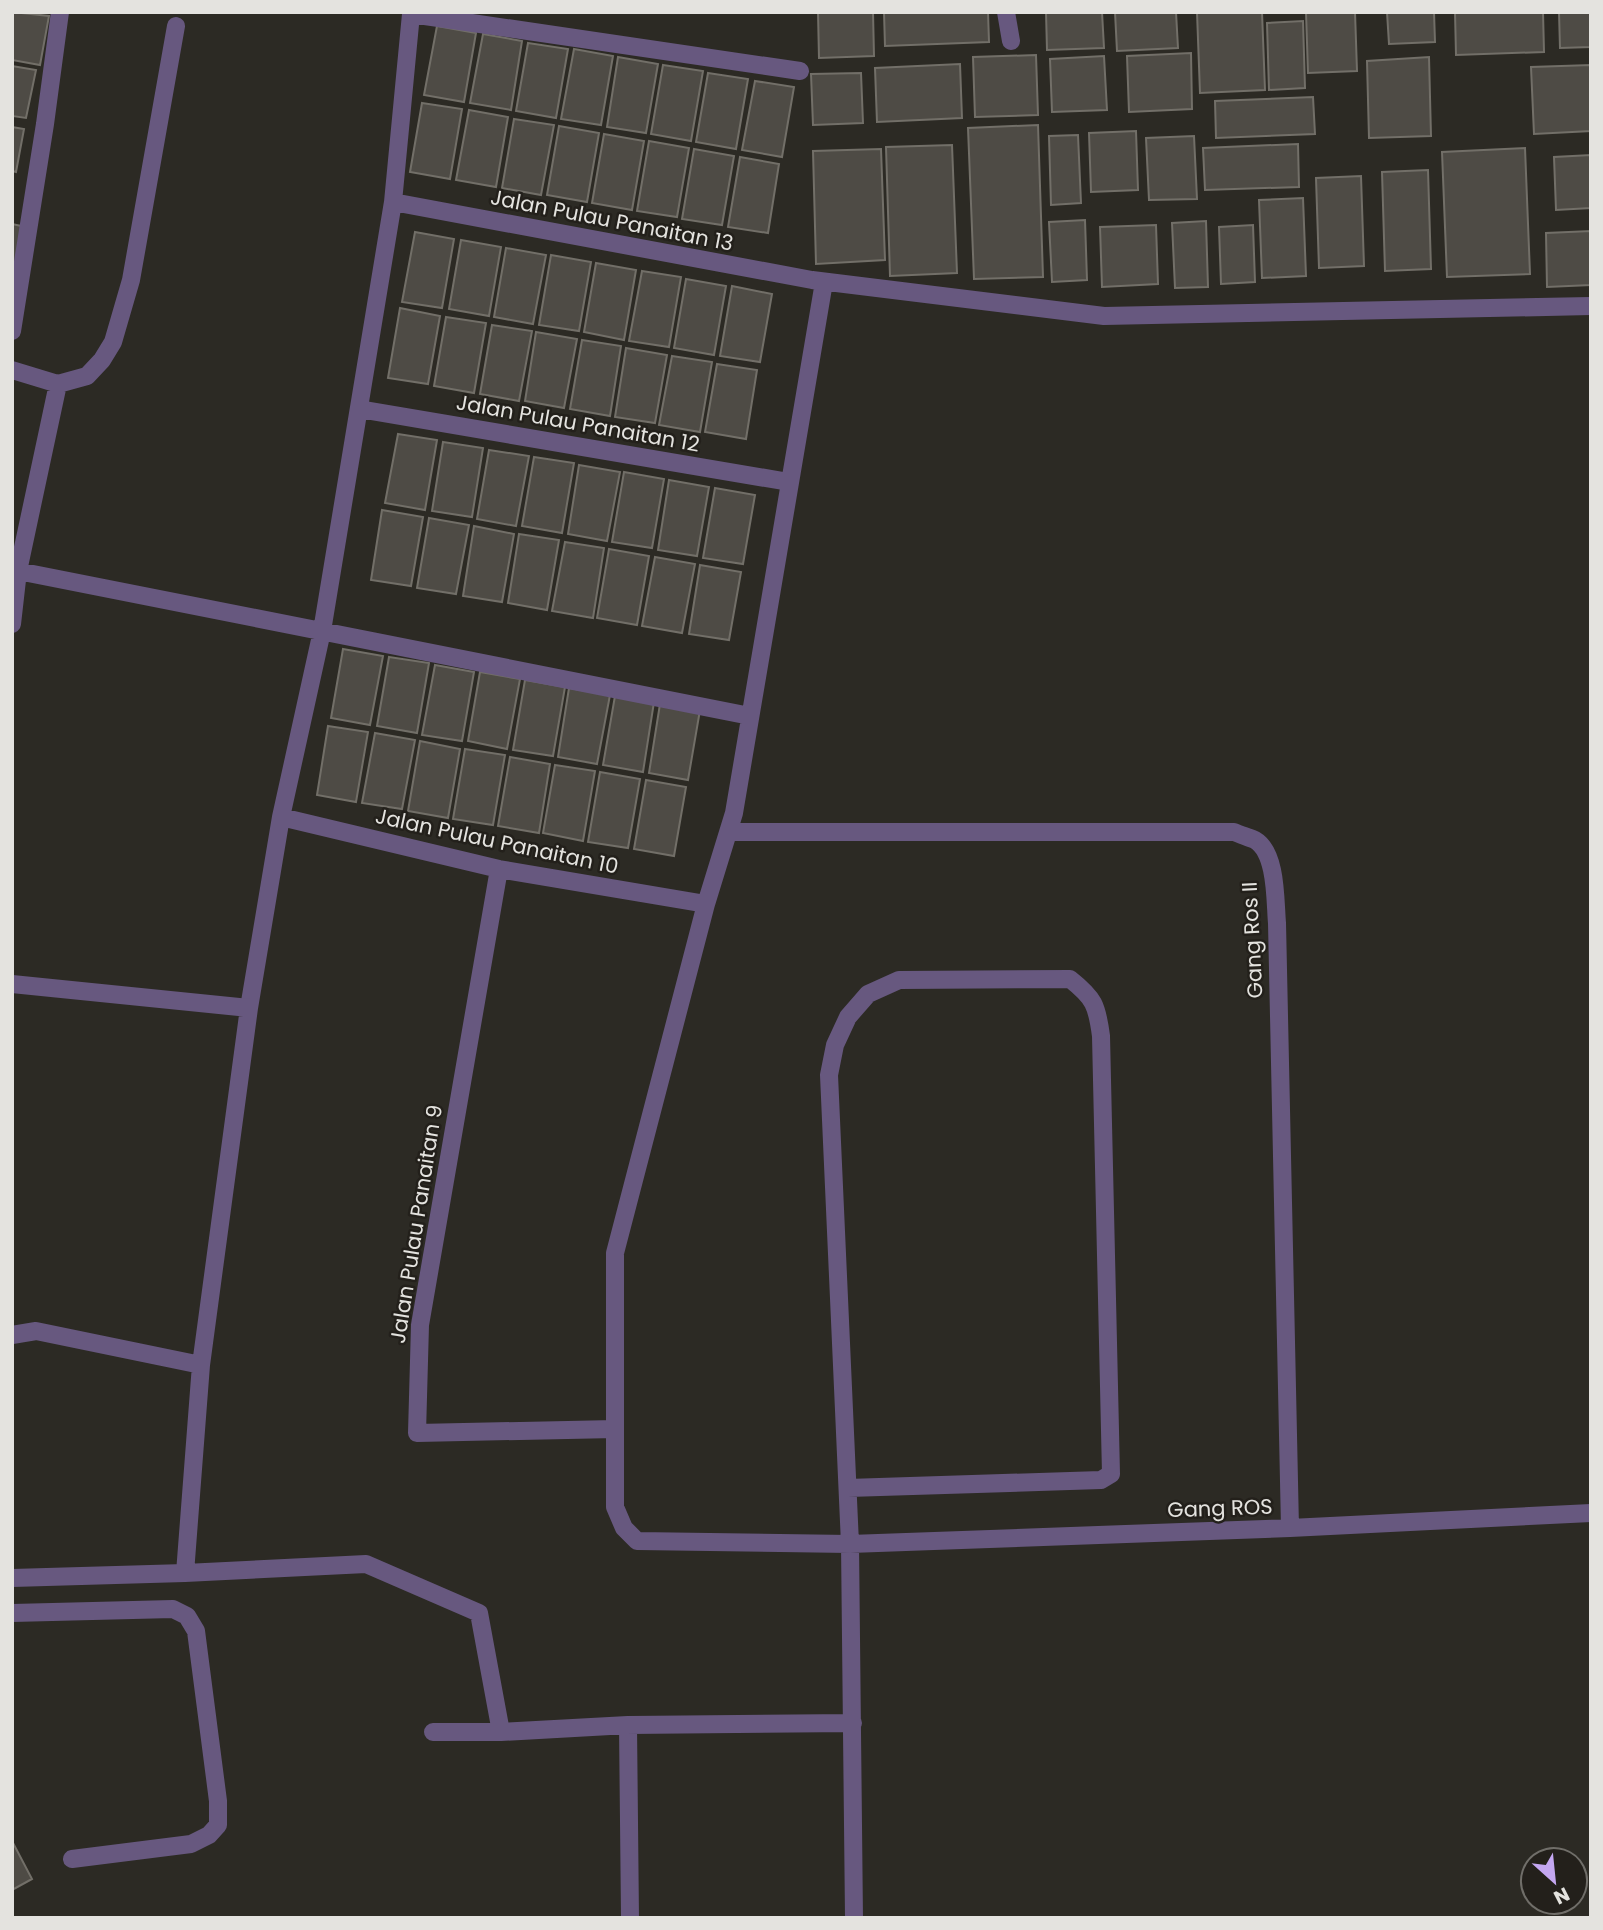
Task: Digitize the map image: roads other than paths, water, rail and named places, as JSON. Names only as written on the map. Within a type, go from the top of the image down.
[{"type":"street","points":[[12,331],[46,124],[60,12]]},
{"type":"street","points":[[1006,12],[1011,41]]},
{"type":"street","points":[[185,1573],[201,1365],[248,1008],[281,817],[323,631],[393,202],[411,14],[800,71]]},
{"type":"street","points":[[12,370],[58,384],[87,376],[102,360],[113,342],[131,280],[176,26]]},
{"type":"street","name":"Jalan Pulau Panaitan 13","points":[[393,202],[824,282],[1104,316],[1591,306]]},
{"type":"street","points":[[615,1429],[615,1253],[706,904],[729,832],[824,282]]},
{"type":"street","points":[[12,624],[18,571],[58,384]]},
{"type":"street","name":"Jalan Pulau Panaitan 12","points":[[359,410],[789,482]]},
{"type":"street","points":[[18,571],[750,716]]},
{"type":"street","name":"Jalan Pulau Panaitan 10","points":[[281,817],[499,869],[706,904]]},
{"type":"street","name":"Gang Ros II","points":[[729,832],[1234,832],[1257,841],[1267,855],[1274,880],[1277,923],[1290,1528]]},
{"type":"street","name":"Jalan Pulau Panaitan 9","points":[[499,869],[420,1325],[417,1433],[615,1429]]},
{"type":"street","points":[[848,1488],[1101,1480],[1111,1474],[1101,1036],[1098,1013],[1088,994],[1070,979],[899,980],[868,993],[848,1017],[835,1045],[829,1075],[850,1544],[854,1918]]},
{"type":"street","points":[[12,984],[248,1008]]},
{"type":"street","points":[[12,1335],[36,1331],[201,1365]]},
{"type":"street","name":"Gang ROS","points":[[615,1429],[615,1507],[624,1528],[637,1541],[695,1544],[850,1544],[1290,1528],[1591,1513]]},
{"type":"street","points":[[12,1578],[366,1564],[479,1613],[502,1732]]},
{"type":"street","points":[[12,1613],[173,1609],[187,1616],[195,1631],[218,1801],[218,1825],[209,1835],[191,1844],[72,1859]]},
{"type":"street","points":[[432,1732],[502,1732],[628,1725],[853,1723]]},
{"type":"street","points":[[628,1725],[630,1918]]}]
